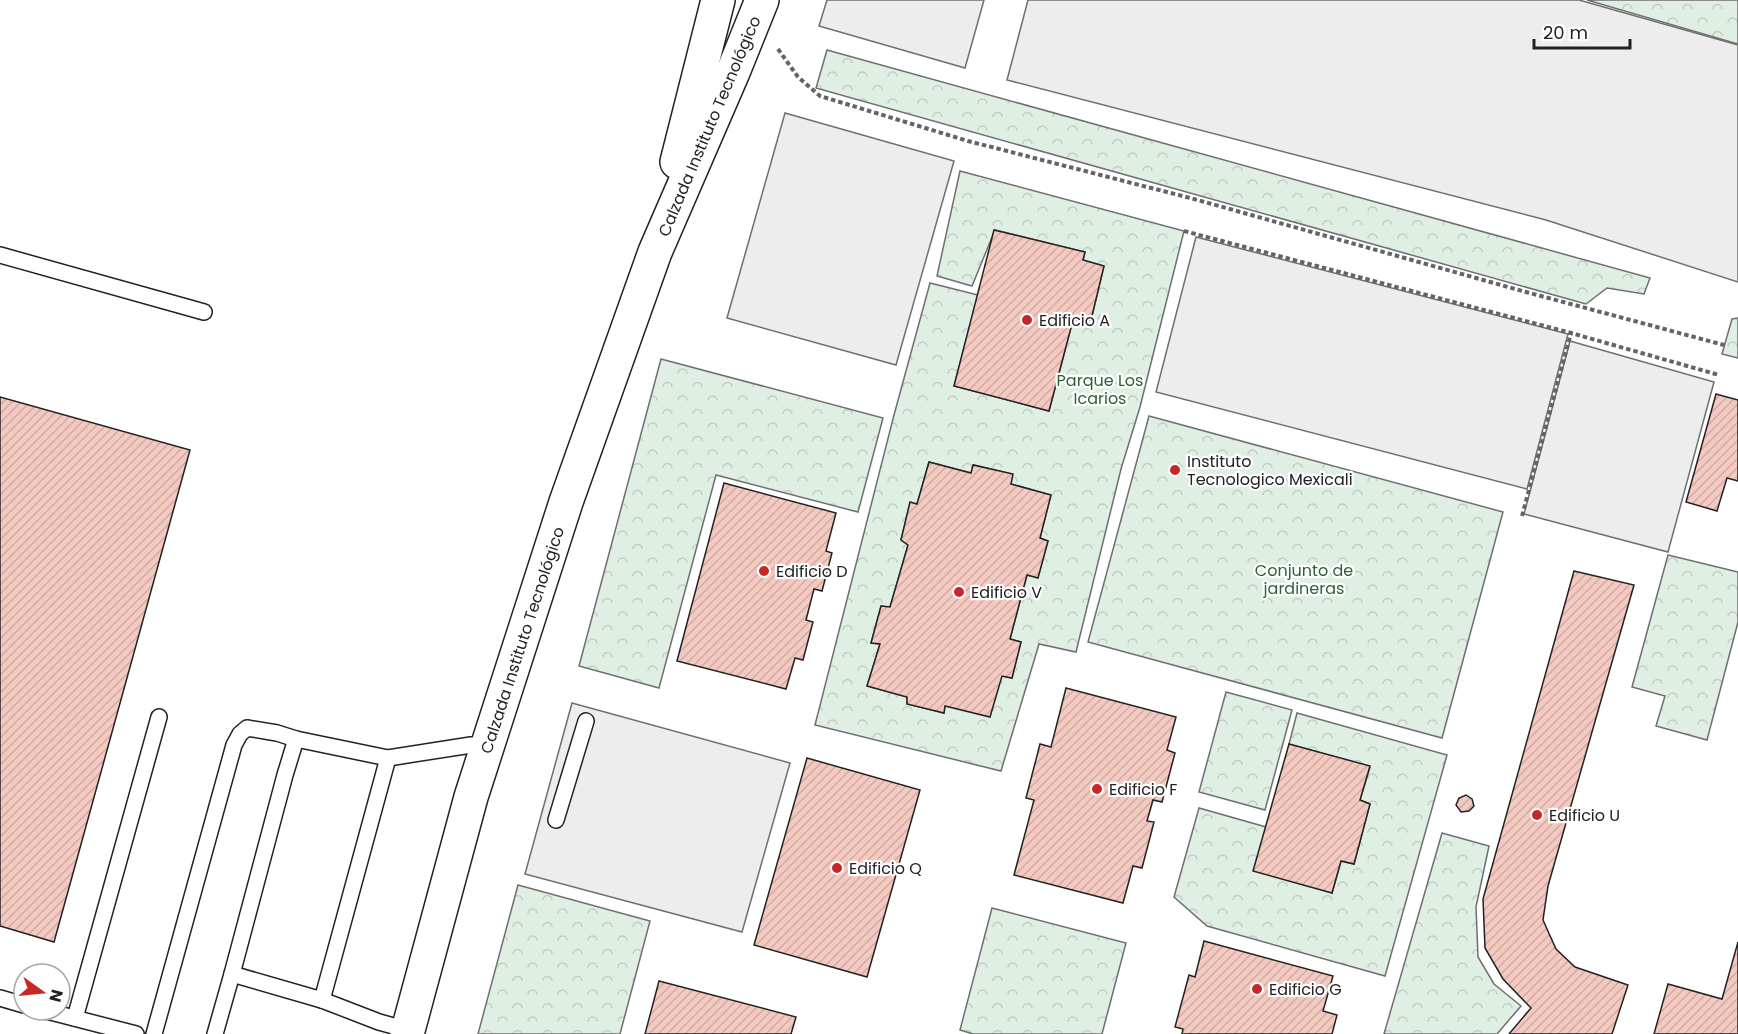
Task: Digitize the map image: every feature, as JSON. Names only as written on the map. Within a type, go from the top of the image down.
[{"type":"street","name":"Calzada Instituto Tecnológico","points":[[655,252],[718,0]]},
{"type":"street","name":"Calzada Instituto Tecnológico","points":[[408,1032],[471,797],[566,502],[655,252],[762,0]]},
{"type":"lane","points":[[0,255],[204,312]]},
{"type":"lane","points":[[75,1018],[159,717]]},
{"type":"lane","points":[[556,820],[586,721]]},
{"type":"lane","points":[[154,1034],[234,745],[240,734],[247,728],[388,758],[471,745],[487,746]]},
{"type":"lane","points":[[214,1034],[296,739]]},
{"type":"lane","points":[[322,1000],[388,758]]},
{"type":"lane","points":[[232,974],[322,1000],[408,1032]]},
{"type":"lane","points":[[72,1017],[136,1034]]},
{"type":"path","points":[[777,48],[798,77],[820,96],[968,141],[1194,199],[1724,345]]},
{"type":"path","points":[[1184,231],[1571,333],[1719,375]]},
{"type":"path","points":[[1522,516],[1571,333]]},
{"type":"green space","points":[[1587,0],[1738,0],[1738,44]]},
{"type":"green space","points":[[827,50],[1650,278],[1644,294],[1607,288],[1586,304],[816,88]]},
{"type":"green space","name":"Parque Los Icarios","points":[[960,171],[1184,231],[1140,407],[1121,469],[1076,652],[1039,644],[1001,771],[815,725],[930,283],[978,295],[954,386],[1049,411],[1073,320],[1091,320],[1104,266],[1083,260],[1085,252],[995,230],[972,286],[937,276]],"holes":[[[929,462],[971,473],[974,465],[1012,474],[1011,484],[1051,495],[1040,538],[1048,541],[1038,577],[1027,575],[1010,639],[1021,642],[1012,678],[1002,676],[945,706],[944,713],[907,704],[907,697],[867,686],[880,644],[871,643],[881,606],[890,607],[908,545],[901,540],[910,503],[917,504]]]},
{"type":"green space","points":[[1738,318],[1738,358],[1722,354],[1732,319]]},
{"type":"green space","points":[[661,359],[883,418],[858,512],[716,475],[659,688],[579,666]]},
{"type":"green space","name":"Conjunto de jardineras","points":[[1149,416],[1503,512],[1442,738],[1088,642]]},
{"type":"green space","points":[[1668,555],[1738,572],[1738,622],[1707,740],[1656,726],[1665,696],[1632,687]]},
{"type":"green space","points":[[1226,692],[1292,710],[1265,810],[1199,792]]},
{"type":"green space","points":[[1297,713],[1447,755],[1385,976],[1207,926],[1174,897],[1199,808],[1266,827],[1332,893],[1341,861],[1354,864],[1370,804],[1360,800],[1370,767],[1289,744]]},
{"type":"green space","points":[[1442,833],[1489,846],[1476,907],[1478,957],[1494,984],[1521,1006],[1497,1034],[1384,1034]]},
{"type":"green space","points":[[518,885],[650,921],[620,1034],[478,1034]]},
{"type":"green space","points":[[992,908],[1126,943],[1102,1034],[973,1034],[960,1030]]},
{"type":"shaded area","points":[[827,0],[984,0],[965,68],[819,26]]},
{"type":"shaded area","points":[[1028,0],[1579,0],[1738,45],[1738,282],[1546,220],[1007,80]]},
{"type":"shaded area","points":[[785,113],[954,161],[896,365],[727,318]]},
{"type":"shaded area","points":[[1196,237],[1568,334],[1527,489],[1156,392]]},
{"type":"shaded area","points":[[1570,341],[1714,382],[1668,552],[1524,514]]},
{"type":"shaded area","points":[[572,703],[790,763],[742,932],[525,874]]},
{"type":"building","name":"Edificio A","points":[[994,230],[1085,252],[1083,260],[1104,266],[1091,320],[1073,320],[1049,411],[954,386]]},
{"type":"building","points":[[1716,394],[1738,400],[1738,481],[1727,478],[1717,511],[1686,502]]},
{"type":"building","points":[[0,397],[190,450],[54,942],[0,926]]},
{"type":"building","name":"Edificio V","points":[[929,462],[971,473],[973,465],[1013,474],[1011,484],[1051,495],[1040,538],[1048,541],[1038,578],[1027,575],[1010,639],[1021,642],[1012,678],[1002,676],[990,717],[945,706],[944,713],[907,704],[907,697],[867,686],[880,644],[871,643],[881,606],[890,607],[908,545],[901,540],[910,502],[917,504]]},
{"type":"building","name":"Edificio D","points":[[724,483],[836,513],[826,551],[832,553],[822,591],[814,589],[806,620],[813,622],[803,660],[795,658],[786,689],[677,661]]},
{"type":"building","name":"Edificio U","points":[[1574,571],[1634,585],[1548,886],[1543,920],[1556,949],[1575,967],[1628,985],[1612,1034],[1509,1034],[1531,1008],[1503,979],[1485,948],[1483,899]]},
{"type":"building","name":"Edificio F","points":[[1066,688],[1176,717],[1167,750],[1175,753],[1162,802],[1153,800],[1147,821],[1154,822],[1142,868],[1133,866],[1123,903],[1014,875],[1034,800],[1026,798],[1040,744],[1051,747]]},
{"type":"building","points":[[1289,744],[1370,766],[1360,800],[1370,804],[1354,864],[1341,861],[1332,893],[1253,871]]},
{"type":"building","name":"Edificio Q","points":[[807,758],[920,790],[867,977],[754,945]]},
{"type":"building","points":[[1466,795],[1472,799],[1474,806],[1469,811],[1461,812],[1456,805],[1459,798]]},
{"type":"building","name":"Edificio G","points":[[1204,941],[1333,976],[1323,1011],[1337,1015],[1332,1034],[1182,1034],[1183,1029],[1175,1027],[1189,975],[1195,977]]},
{"type":"building","points":[[1738,942],[1738,1034],[1654,1034],[1668,984],[1722,999]]},
{"type":"building","points":[[659,981],[796,1017],[791,1034],[645,1034]]},
{"type":"place","name":"Edificio A","points":[[1027,320]]},
{"type":"place","name":"Instituto Tecnologico Mexicali","points":[[1175,470]]},
{"type":"place","name":"Edificio D","points":[[764,571]]},
{"type":"place","name":"Edificio V","points":[[959,592]]},
{"type":"place","name":"Edificio F","points":[[1097,789]]},
{"type":"place","name":"Edificio U","points":[[1537,815]]},
{"type":"place","name":"Edificio Q","points":[[837,868]]},
{"type":"place","name":"Edificio G","points":[[1257,989]]}]
